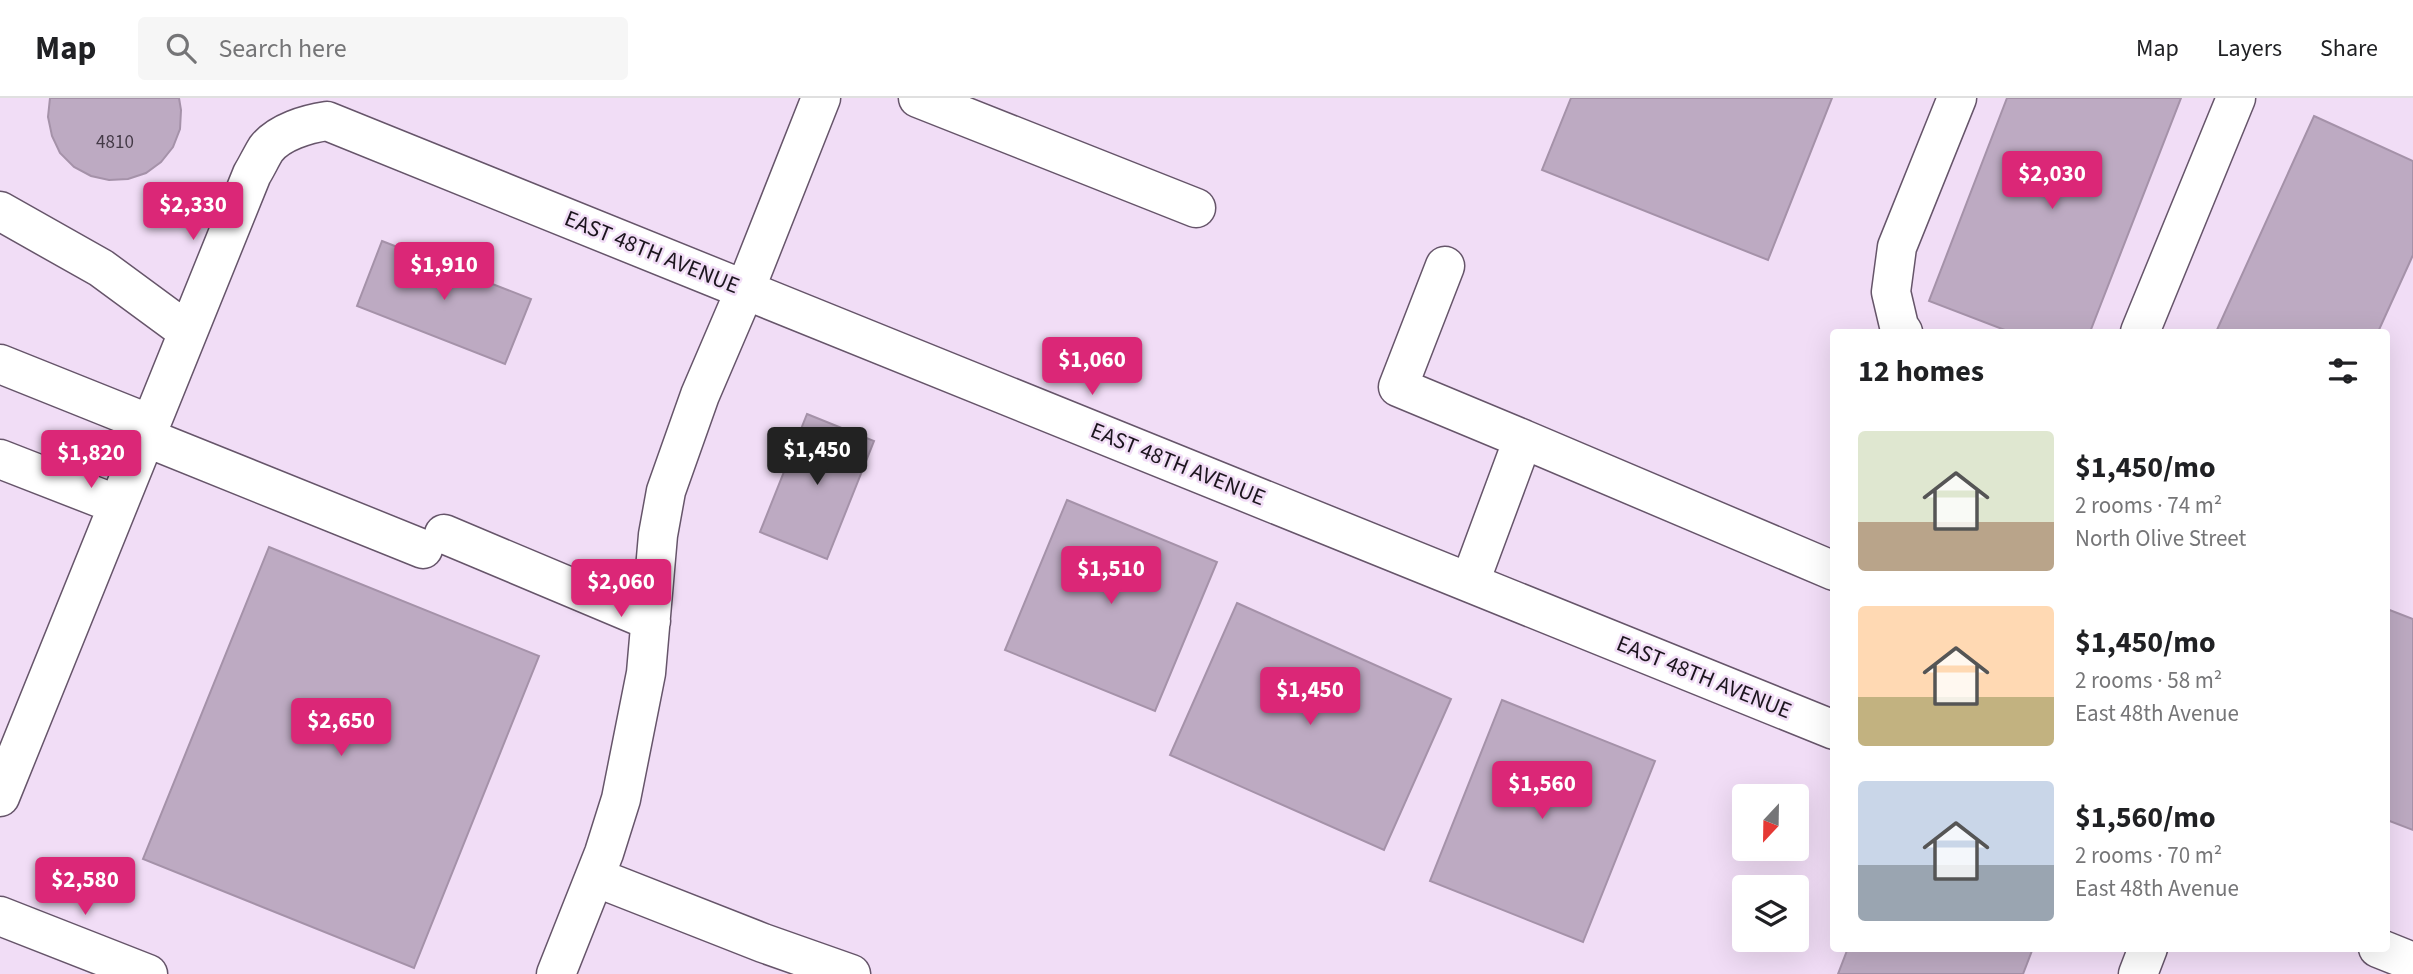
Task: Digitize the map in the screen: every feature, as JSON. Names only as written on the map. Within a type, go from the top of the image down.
[{"type":"street","points":[[556,974],[595,877],[621,799],[646,673],[659,535],[666,491],[700,395],[821,98]]},
{"type":"street","points":[[918,98],[1196,208]]},
{"type":"street","points":[[1901,329],[1891,292],[1897,247],[1957,98]]},
{"type":"street","points":[[2141,329],[2236,98]]},
{"type":"street","name":"EAST 48TH AVENUE","points":[[188,332],[252,174],[268,147],[280,137],[311,123],[327,121],[1830,728]]},
{"type":"street","points":[[0,211],[101,268],[188,332],[5,774]]},
{"type":"street","points":[[1445,266],[1398,387],[1830,569]]},
{"type":"street","points":[[0,364],[148,430],[433,541],[651,621]]},
{"type":"street","points":[[1471,582],[1523,439]]},
{"type":"street","points":[[0,459],[118,505]]},
{"type":"street","points":[[595,877],[756,958],[851,974]]},
{"type":"street","points":[[0,916],[148,974]]},
{"type":"street","points":[[2138,974],[2146,952]]},
{"type":"street","points":[[2388,952],[2413,962]]},
{"type":"building","points":[[50,98],[179,98],[180,129],[173,147],[161,162],[146,173],[128,179],[109,180],[91,176],[74,167],[60,153],[52,136],[48,117]]},
{"type":"building","points":[[1571,98],[1832,98],[1768,260],[1542,170]]},
{"type":"building","points":[[2007,98],[2181,98],[2091,329],[2002,329],[1929,301]]},
{"type":"building","points":[[2314,116],[2413,161],[2413,255],[2379,329],[2217,329]]},
{"type":"building","points":[[382,241],[531,299],[505,364],[357,306]]},
{"type":"building","points":[[807,414],[874,441],[827,559],[760,532]]},
{"type":"building","points":[[1067,500],[1217,562],[1155,711],[1005,650]]},
{"type":"building","points":[[269,547],[539,656],[414,968],[143,859]]},
{"type":"building","points":[[1237,603],[1451,699],[1384,850],[1170,755]]},
{"type":"building","points":[[2390,610],[2413,619],[2413,830],[2390,821]]},
{"type":"building","points":[[1502,700],[1655,761],[1583,942],[1430,881]]},
{"type":"building","points":[[1846,952],[2031,952],[2023,974],[1838,974]]}]
